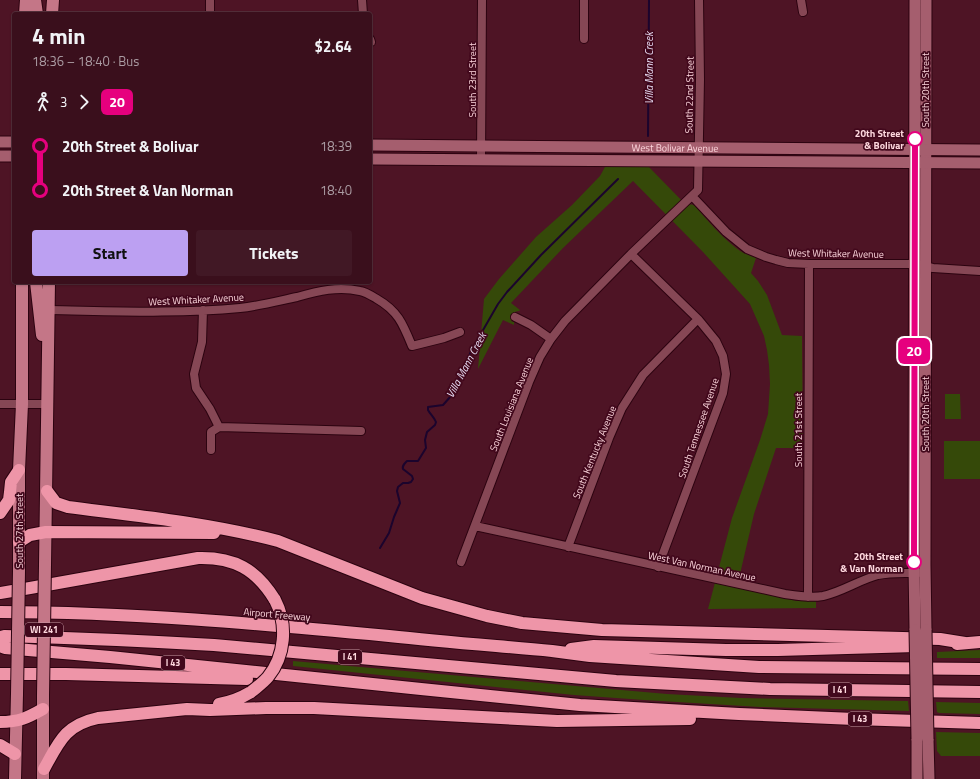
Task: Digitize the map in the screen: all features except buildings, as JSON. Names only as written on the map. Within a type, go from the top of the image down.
[{"type":"highway","points":[[0,513],[8,500],[11,482],[19,470]]},
{"type":"highway","points":[[46,491],[56,503],[68,507],[179,521],[257,535],[278,541],[422,598],[522,624],[602,630],[940,639],[965,643]]},
{"type":"highway","points":[[19,542],[30,535],[46,532],[227,533],[257,535]]},
{"type":"highway","points":[[0,593],[198,558],[221,559],[250,571],[262,582],[276,600],[280,612],[283,625],[283,635],[281,650],[275,665],[260,686],[242,697],[229,702],[186,710]]},
{"type":"highway","name":"Airport Freeway","points":[[0,612],[148,616],[205,620],[552,651]]},
{"type":"highway","name":"I 41","points":[[0,637],[101,639],[222,646],[616,681],[770,689],[980,692]]},
{"type":"highway","points":[[552,651],[594,646],[778,650],[941,645],[980,642]]},
{"type":"highway","name":"I 43","points":[[0,646],[6,648],[110,657],[573,704],[739,714],[980,723]]},
{"type":"highway","name":"I 41","points":[[552,651],[590,656],[759,666],[980,669]]},
{"type":"highway","points":[[0,674],[238,678],[318,685],[346,681]]},
{"type":"highway","points":[[43,774],[63,736],[80,723],[98,718],[186,710],[314,708],[572,722],[679,719],[731,720],[739,714]]},
{"type":"highway","points":[[0,722],[17,721],[32,716],[43,709]]},
{"type":"highway","points":[[0,745],[15,754]]},
{"type":"main road","points":[[25,12],[26,0]]},
{"type":"main road","points":[[35,0],[37,12]]},
{"type":"main road","points":[[52,12],[53,0]]},
{"type":"main road","name":"South 27th Street","points":[[15,779],[19,571],[19,470],[22,404],[22,284]]},
{"type":"main road","points":[[36,284],[48,379]]},
{"type":"main road","name":"WI 241","points":[[43,774],[49,284]]},
{"type":"street","points":[[210,0],[210,12]]},
{"type":"street","points":[[362,0],[363,12]]},
{"type":"street","name":"South 23rd Street","points":[[481,160],[482,0]]},
{"type":"street","points":[[584,0],[584,39]]},
{"type":"street","name":"South 22nd Street","points":[[695,193],[698,161],[700,79],[699,0]]},
{"type":"street","points":[[801,0],[803,12]]},
{"type":"street","name":"South 20th Street","points":[[915,0],[920,149],[919,573],[922,739],[917,779]]},
{"type":"street","name":"South 20th Street","points":[[920,149],[926,0]]},
{"type":"street","points":[[0,142],[12,142]]},
{"type":"street","name":"West Bolivar Avenue","points":[[372,145],[980,150]]},
{"type":"street","points":[[0,156],[12,156]]},
{"type":"street","name":"West Bolivar Avenue","points":[[372,159],[980,163]]},
{"type":"street","name":"South Louisiana Avenue","points":[[461,562],[529,382],[540,357],[551,339],[570,315],[695,193]]},
{"type":"street","name":"West Whitaker Avenue","points":[[695,193],[726,232],[747,249],[766,258],[788,263],[920,265],[934,268],[980,271]]},
{"type":"street","name":"South Tennessee Avenue","points":[[631,254],[698,319],[716,341],[723,356],[726,374],[722,393],[658,567]]},
{"type":"street","name":"South 21st Street","points":[[808,597],[809,264]]},
{"type":"street","name":"West Whitaker Avenue","points":[[48,310],[154,312],[203,310],[243,307],[268,303],[334,289],[362,291],[375,297],[391,308],[402,323],[412,346],[444,338],[460,332]]},
{"type":"street","points":[[203,310],[202,342],[194,374],[196,388],[210,409],[219,427]]},
{"type":"street","points":[[515,318],[531,325],[551,339]]},
{"type":"street","name":"South Kentucky Avenue","points":[[568,547],[609,438],[622,408],[643,375],[698,319]]},
{"type":"street","points":[[0,404],[48,404]]},
{"type":"street","points":[[211,450],[211,432],[219,427],[361,431]]},
{"type":"street","name":"West Van Norman Avenue","points":[[475,526],[658,567],[785,594],[808,597],[830,594],[875,575],[890,573],[919,573]]},
{"type":"street","name":"South 20th Street","points":[[922,739],[929,779]]},
{"type":"green space","points":[[606,165],[648,166],[687,206],[691,204],[695,206],[730,243],[741,251],[756,258],[751,273],[767,295],[782,335],[802,336],[803,448],[776,448],[754,514],[737,587],[797,601],[816,601],[816,608],[708,609],[732,518],[768,414],[770,384],[767,350],[764,336],[750,304],[703,252],[633,181],[563,248],[511,303],[520,310],[514,313],[511,321],[514,322],[514,325],[503,320],[478,369],[484,299],[499,279],[536,237],[572,205],[600,176]]},
{"type":"green space","points":[[945,394],[960,394],[961,419],[945,419]]},
{"type":"green space","points":[[944,441],[980,441],[980,479],[944,479]]},
{"type":"green space","points":[[980,650],[980,658],[937,658],[937,652]]},
{"type":"green space","points":[[293,661],[667,694],[741,698],[908,701],[909,711],[760,707],[574,695],[293,666]]},
{"type":"green space","points":[[936,702],[980,703],[980,714],[939,713],[937,712]]},
{"type":"green space","points":[[936,732],[980,733],[980,756],[941,756],[937,751]]},
{"type":"waterway","name":"Villa Mann Creek","points":[[648,136],[649,0]]},
{"type":"waterway","name":"Villa Mann Creek","points":[[380,548],[389,533],[400,503],[397,491],[398,487],[403,483],[411,482],[413,479],[412,476],[403,469],[403,466],[407,461],[418,461],[426,448],[425,440],[427,432],[435,425],[436,422],[428,410],[428,407],[443,405],[451,396],[471,351],[498,304],[507,292],[541,255],[618,179]]},
{"type":"bus line","name":"20","points":[[914,562],[915,139]]},
{"type":"place","name":"20th Street & Bolivar","points":[[915,139]]},
{"type":"place","name":"20th Street & Van Norman","points":[[914,562]]}]
